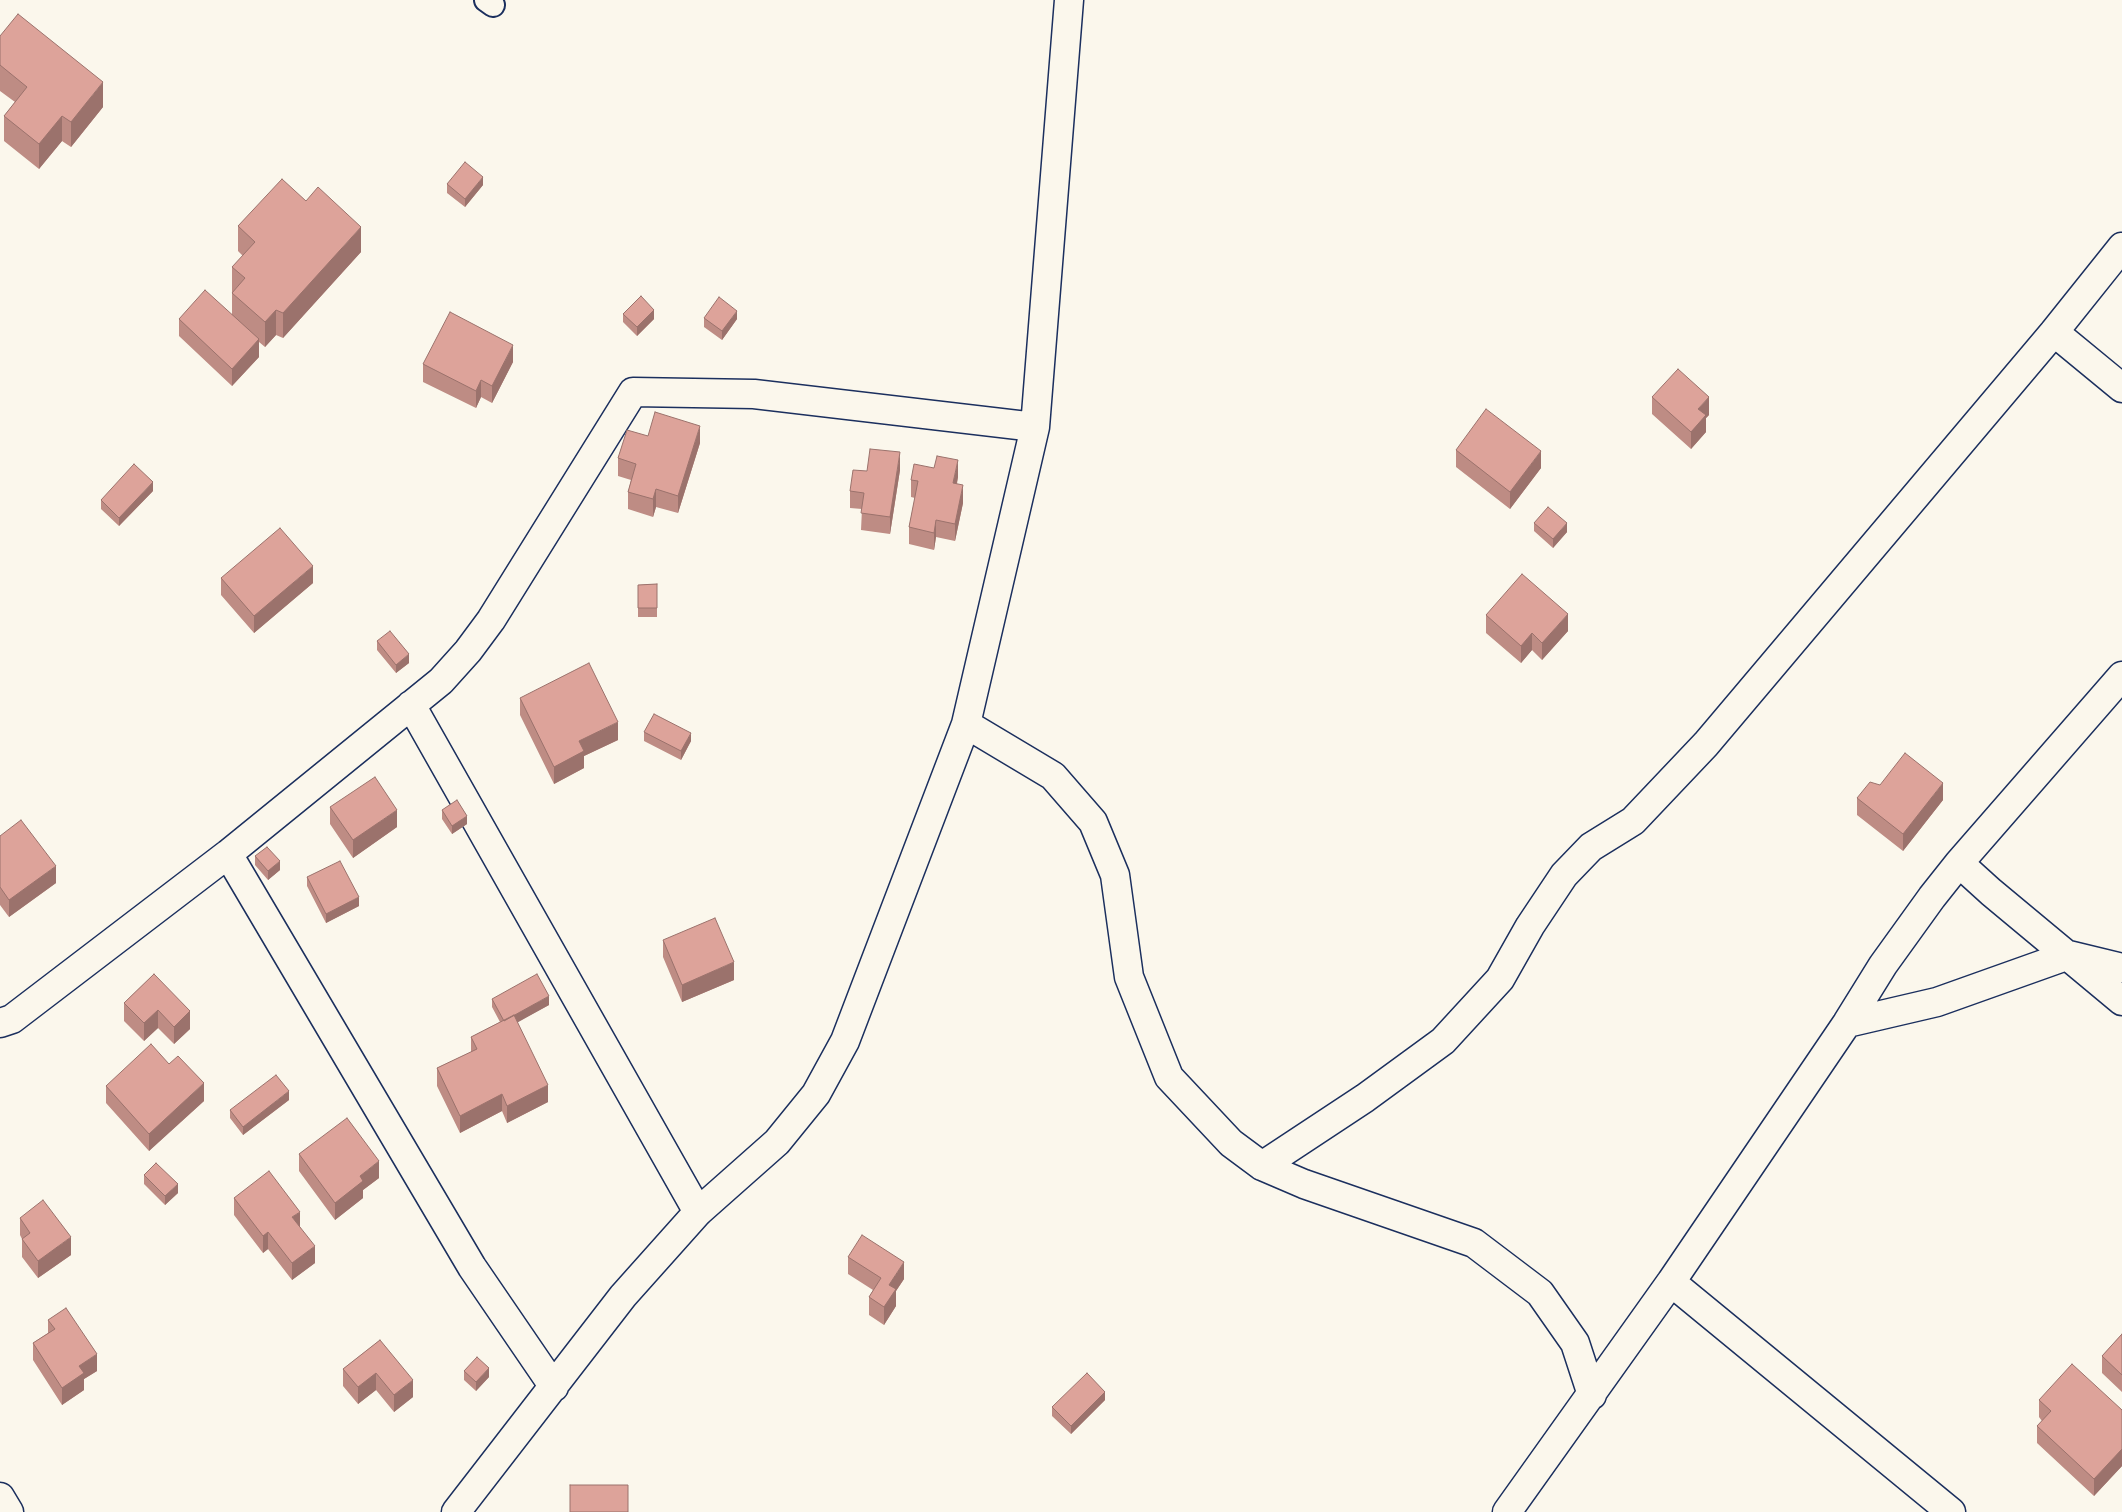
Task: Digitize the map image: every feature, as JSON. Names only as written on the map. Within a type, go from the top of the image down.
[{"type":"street","points":[[456,1512],[623,1296],[698,1212],[777,1142],[816,1094],[848,1031],[966,724],[1035,427],[1069,0]]},
{"type":"street","points":[[1262,1166],[1365,1098],[1443,1041],[1500,979],[1530,926],[1564,874],[1591,847],[1633,821],[1706,744],[2054,332],[2122,247]]},
{"type":"street","points":[[2054,332],[2122,388]]},
{"type":"street","points":[[0,1023],[12,1020],[228,854],[441,681],[468,651],[491,620],[633,392],[754,394],[1035,427]]},
{"type":"street","points":[[1507,1512],[1671,1282],[1848,1023],[1883,965],[1932,897],[2122,676]]},
{"type":"street","points":[[411,705],[698,1212]]},
{"type":"street","points":[[966,724],[1053,776],[1094,822],[1115,875],[1129,977],[1169,1077],[1231,1143],[1262,1166],[1304,1184],[1474,1243],[1540,1293],[1575,1343],[1592,1395]]},
{"type":"street","points":[[228,854],[472,1267],[554,1387]]},
{"type":"street","points":[[1960,863],[1991,892],[2122,1001]]},
{"type":"street","points":[[1848,1023],[1937,1002],[2068,955],[2122,968]]},
{"type":"street","points":[[1671,1282],[1951,1512]]},
{"type":"street","points":[[0,1497],[9,1512]]},
{"type":"building","points":[[18,14],[103,82],[71,122],[62,116],[39,144],[4,116],[27,87],[0,65],[0,36]]},
{"type":"building","points":[[465,162],[483,177],[465,199],[447,184]]},
{"type":"building","points":[[282,179],[306,201],[318,187],[361,227],[283,313],[276,310],[265,322],[232,293],[245,278],[232,267],[255,242],[238,226]]},
{"type":"building","points":[[205,290],[259,339],[232,369],[179,319]]},
{"type":"building","points":[[641,296],[654,310],[637,327],[623,314]]},
{"type":"building","points":[[719,297],[737,311],[722,331],[704,318]]},
{"type":"building","points":[[450,312],[513,345],[492,386],[481,380],[476,391],[423,364]]},
{"type":"building","points":[[1678,369],[1709,397],[1698,409],[1706,415],[1691,432],[1652,397]]},
{"type":"building","points":[[1486,409],[1541,451],[1510,492],[1456,450]]},
{"type":"building","points":[[655,412],[700,426],[678,496],[656,489],[653,499],[628,492],[636,464],[618,458],[627,430],[648,436]]},
{"type":"building","points":[[870,449],[900,452],[890,517],[861,513],[864,493],[850,491],[853,470],[867,471]]},
{"type":"building","points":[[937,456],[958,460],[953,483],[963,485],[955,524],[936,520],[934,533],[909,527],[918,481],[911,480],[914,464],[934,468]]},
{"type":"building","points":[[134,464],[153,482],[119,518],[101,500]]},
{"type":"building","points":[[1548,507],[1567,523],[1553,539],[1534,523]]},
{"type":"building","points":[[280,528],[313,566],[254,616],[221,578]]},
{"type":"building","points":[[1522,574],[1568,614],[1542,643],[1532,633],[1521,646],[1486,615]]},
{"type":"building","points":[[657,584],[657,608],[638,608],[638,585]]},
{"type":"building","points":[[390,631],[409,654],[396,665],[377,641]]},
{"type":"building","points":[[589,663],[618,722],[579,741],[584,751],[554,767],[520,698]]},
{"type":"building","points":[[654,714],[691,733],[681,751],[644,732]]},
{"type":"building","points":[[1905,753],[1943,783],[1903,834],[1857,798],[1870,782],[1880,785]]},
{"type":"building","points":[[375,777],[397,810],[353,840],[330,807]]},
{"type":"building","points":[[457,800],[467,816],[452,826],[442,810]]},
{"type":"building","points":[[21,820],[56,866],[9,900],[0,887],[0,836]]},
{"type":"building","points":[[267,847],[280,861],[268,871],[255,856]]},
{"type":"building","points":[[340,861],[359,897],[326,914],[307,877]]},
{"type":"building","points":[[715,918],[734,962],[682,985],[663,940]]},
{"type":"building","points":[[154,974],[190,1011],[174,1027],[158,1010],[144,1023],[124,1003]]},
{"type":"building","points":[[537,974],[549,996],[504,1021],[492,999]]},
{"type":"building","points":[[514,1015],[548,1085],[507,1106],[502,1094],[460,1116],[437,1068],[477,1049],[471,1037]]},
{"type":"building","points":[[151,1044],[169,1064],[178,1056],[204,1083],[149,1134],[106,1086]]},
{"type":"building","points":[[276,1075],[289,1091],[243,1127],[230,1110]]},
{"type":"building","points":[[347,1118],[379,1161],[360,1176],[363,1181],[335,1203],[299,1154]]},
{"type":"building","points":[[156,1163],[178,1184],[165,1196],[144,1175]]},
{"type":"building","points":[[269,1171],[300,1212],[292,1217],[315,1246],[292,1263],[268,1232],[263,1236],[234,1198]]},
{"type":"building","points":[[43,1200],[71,1237],[38,1261],[22,1239],[30,1233],[20,1218]]},
{"type":"building","points":[[862,1235],[904,1262],[889,1285],[896,1289],[884,1307],[869,1297],[881,1278],[848,1257]]},
{"type":"building","points":[[66,1308],[97,1354],[79,1366],[84,1373],[62,1388],[33,1343],[55,1329],[48,1320]]},
{"type":"building","points":[[2122,1334],[2122,1375],[2102,1356]]},
{"type":"building","points":[[380,1340],[413,1380],[394,1395],[376,1373],[358,1387],[343,1369]]},
{"type":"building","points":[[477,1357],[489,1368],[476,1382],[464,1371]]},
{"type":"building","points":[[2072,1364],[2122,1410],[2122,1449],[2094,1479],[2037,1426],[2051,1411],[2039,1400]]},
{"type":"building","points":[[1087,1373],[1105,1392],[1071,1426],[1052,1407]]},
{"type":"building","points":[[570,1485],[628,1485],[628,1512],[570,1512]]}]
